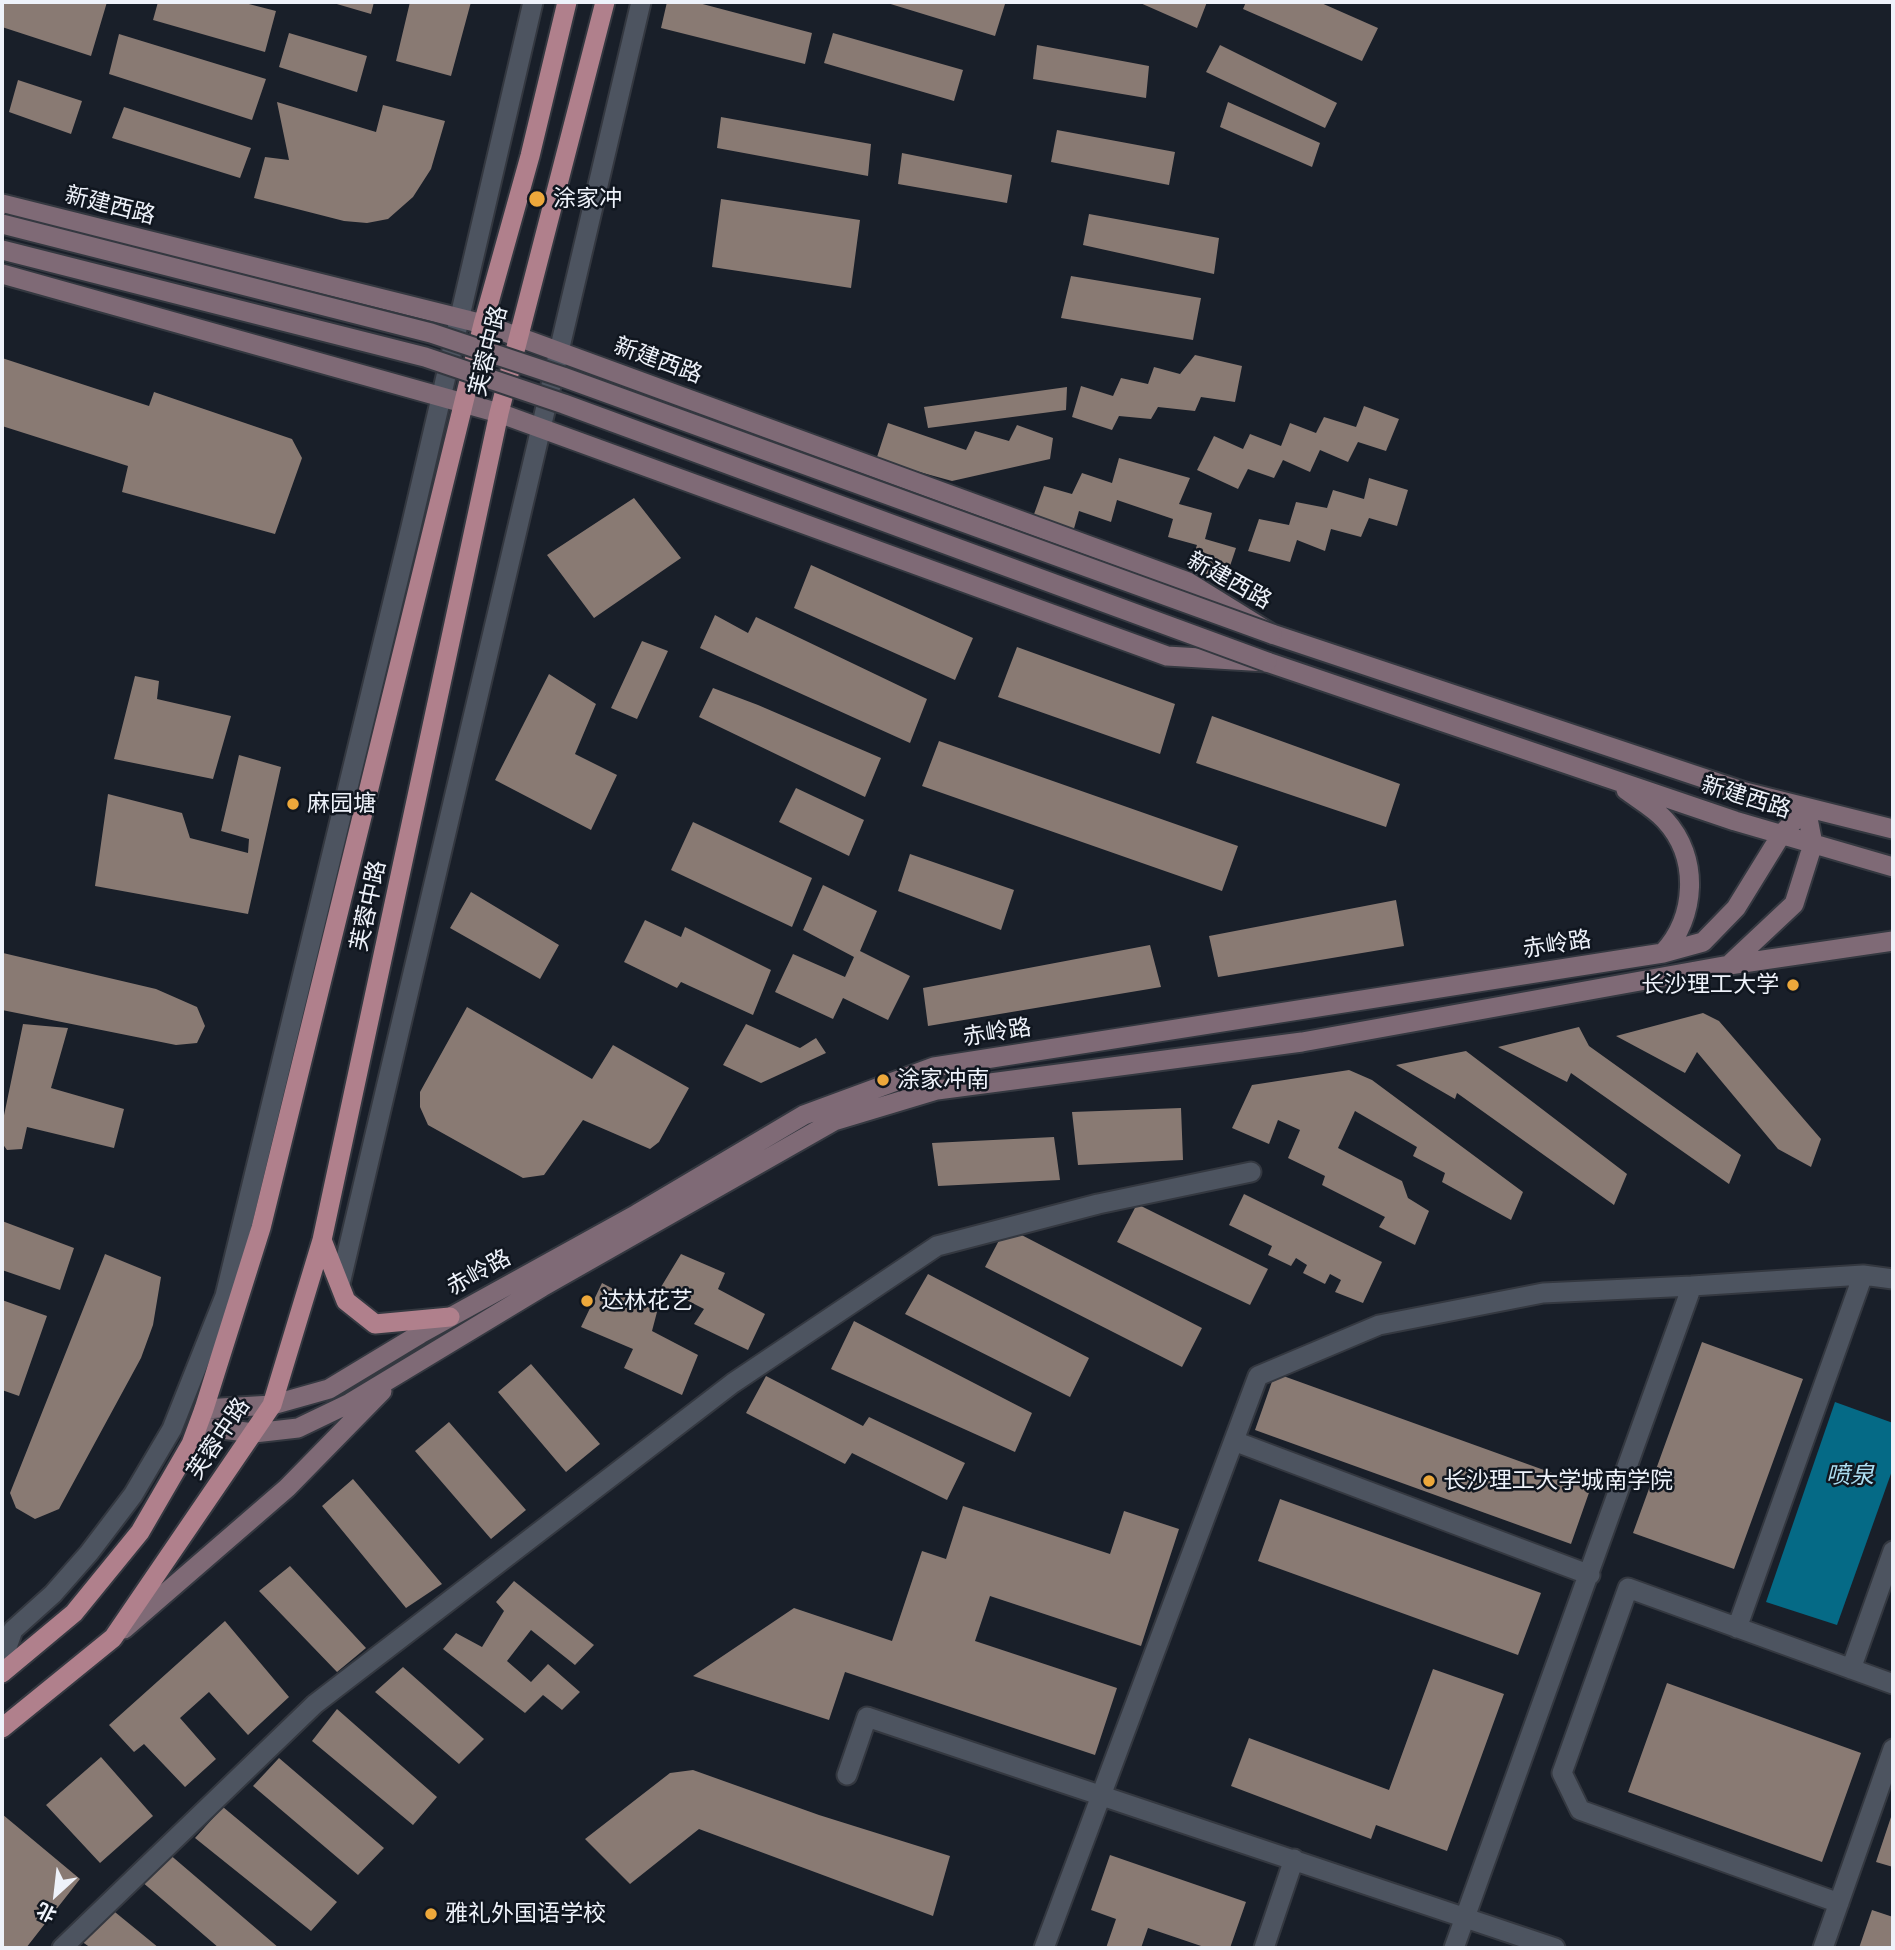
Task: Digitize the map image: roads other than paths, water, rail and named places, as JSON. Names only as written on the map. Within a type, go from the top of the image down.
[{"type":"main road","name":"芙蓉中路","points":[[2,1673],[74,1613],[140,1532],[201,1418],[261,1228],[464,402],[530,156],[567,2]]},
{"type":"main road","name":"芙蓉中路","points":[[2,1728],[113,1638],[272,1405],[322,1240],[499,413],[605,2]]},
{"type":"main road","name":"新建西路","points":[[2,204],[484,324],[1188,582],[1272,634]]},
{"type":"main road","name":"新建西路","points":[[2,224],[431,333],[563,377],[1272,634],[1745,792],[1798,806]]},
{"type":"main road","name":"新建西路","points":[[2,250],[425,357],[578,409],[1267,662],[1781,835],[1893,867]]},
{"type":"main road","name":"新建西路","points":[[2,274],[499,413],[1167,656],[1267,662]]},
{"type":"main road","points":[[1611,779],[1665,820],[1686,858],[1691,895],[1678,937],[1663,953]]},
{"type":"main road","name":"赤岭路","points":[[201,1418],[272,1405],[329,1389],[450,1317],[637,1214],[804,1115],[934,1067],[1663,953],[1703,942],[1735,908],[1798,806]]},
{"type":"main road","points":[[1798,806],[1893,829]]},
{"type":"main road","points":[[1729,965],[1794,904],[1813,844],[1798,806]]},
{"type":"main road","name":"赤岭路","points":[[201,1418],[254,1433],[298,1428],[350,1403],[542,1287],[835,1121],[937,1090],[1302,1042],[1729,965],[1893,941]]},
{"type":"main road","points":[[322,1240],[346,1301],[375,1324],[450,1317]]},
{"type":"main road","name":"赤岭路","points":[[113,1638],[287,1488],[400,1373]]},
{"type":"street","points":[[2,1661],[13,1630],[80,1563],[133,1495],[172,1429],[225,1296],[533,2]]},
{"type":"street","points":[[340,1284],[641,2]]},
{"type":"street","points":[[62,1948],[315,1704],[733,1383],[937,1246],[1098,1203],[1251,1172]]},
{"type":"street","points":[[1044,1948],[1103,1797],[1258,1376],[1379,1325],[1543,1293],[1863,1275],[1893,1279]]},
{"type":"street","points":[[1737,1628],[1863,1275]]},
{"type":"street","points":[[1454,1948],[1692,1286]]},
{"type":"street","points":[[1234,1441],[1590,1575]]},
{"type":"street","points":[[1852,1669],[1893,1551]]},
{"type":"street","points":[[1839,1903],[1580,1810],[1562,1773],[1628,1588],[1893,1684]]},
{"type":"street","points":[[847,1775],[867,1717],[1555,1948]]},
{"type":"street","points":[[1823,1948],[1893,1749]]},
{"type":"street","points":[[1264,1948],[1294,1859]]},
{"type":"water","name":"喷泉","points":[[1835,1402],[1893,1423],[1893,1468],[1837,1625],[1766,1602]]},
{"type":"place","name":"涂家冲","points":[[537,199]]},
{"type":"place","name":"麻园塘","points":[[293,804]]},
{"type":"place","name":"长沙理工大学","points":[[1793,985]]},
{"type":"place","name":"涂家冲南","points":[[883,1080]]},
{"type":"place","name":"达林花艺","points":[[587,1301]]},
{"type":"place","name":"长沙理工大学城南学院","points":[[1429,1481]]},
{"type":"place","name":"雅礼外国语学校","points":[[431,1914]]}]
